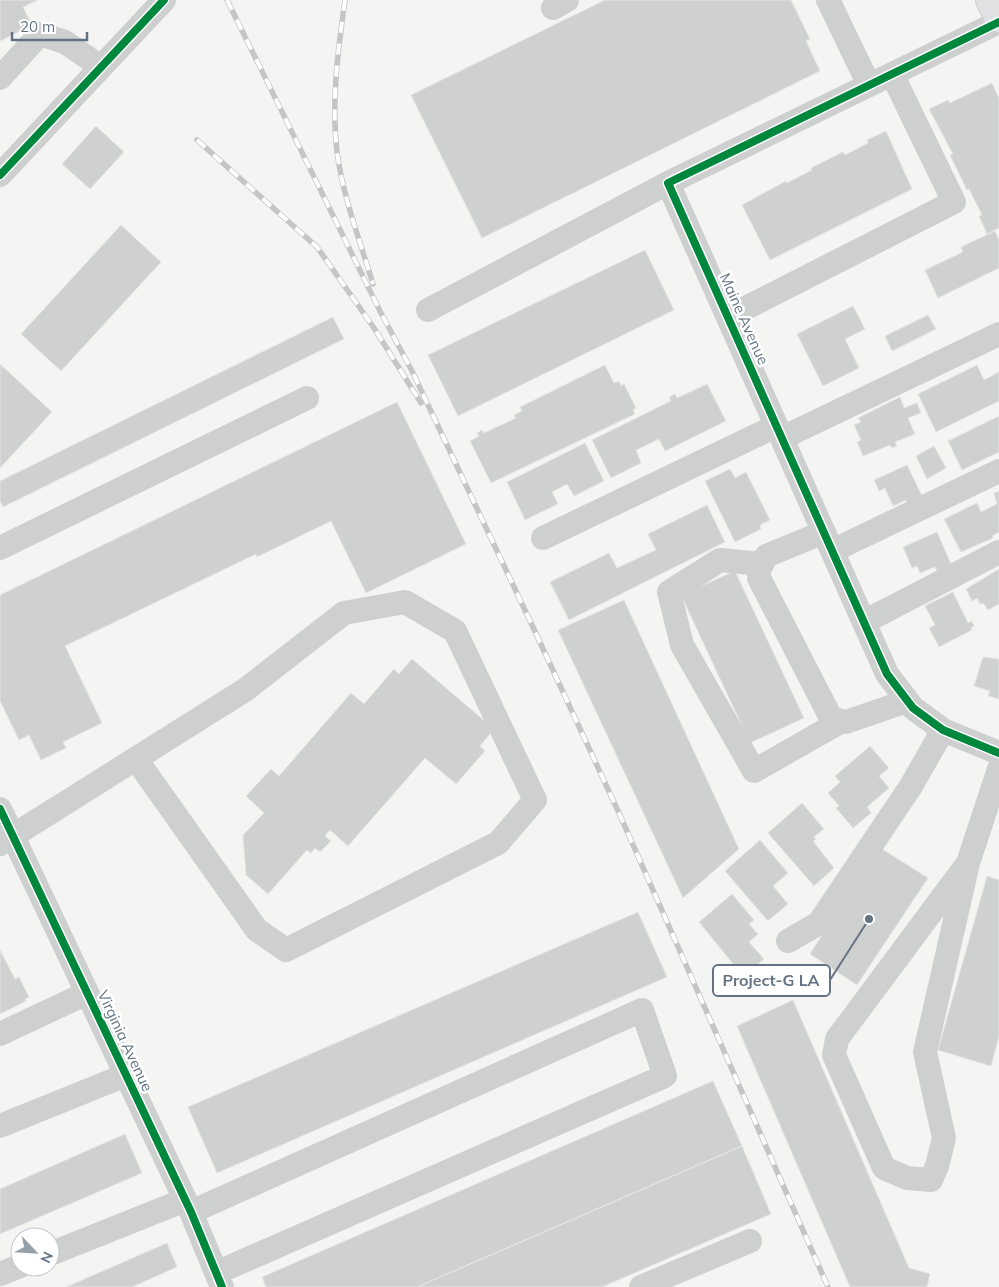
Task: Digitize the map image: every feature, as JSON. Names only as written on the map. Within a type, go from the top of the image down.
[{"type":"main road","points":[[990,0],[999,18]]},
{"type":"street","points":[[0,175],[164,0]]},
{"type":"street","points":[[828,0],[869,85]]},
{"type":"street","points":[[428,310],[668,183],[999,22]]},
{"type":"street","points":[[0,78],[40,34],[65,42],[101,67]]},
{"type":"street","points":[[728,317],[954,202],[892,74]]},
{"type":"street","name":"Maine Avenue","points":[[668,183],[887,674],[913,708],[943,730],[999,753]]},
{"type":"street","points":[[543,538],[999,334]]},
{"type":"street","points":[[0,548],[307,398]]},
{"type":"street","points":[[907,701],[846,722],[840,722],[832,718],[759,578],[759,571],[766,556],[828,542],[999,471]]},
{"type":"street","points":[[864,622],[999,552]]},
{"type":"street","points":[[762,564],[720,560],[669,592],[682,645],[754,771],[840,722]]},
{"type":"street","points":[[7,841],[136,759],[245,690],[344,613],[405,602],[454,631],[535,800],[498,843],[286,950],[257,930],[136,759]]},
{"type":"street","points":[[788,941],[819,923],[912,786],[943,730]]},
{"type":"street","points":[[968,862],[836,1039],[834,1055],[884,1168],[907,1178],[931,1180],[937,1166],[944,1138],[925,1052],[968,862],[999,769]]},
{"type":"street","name":"Virginia Avenue","points":[[0,809],[7,841],[87,993],[188,1206],[219,1280]]},
{"type":"street","points":[[0,1034],[87,993]]},
{"type":"street","points":[[60,1251],[188,1206],[642,1010],[665,1076],[219,1280]]},
{"type":"street","points":[[0,1126],[126,1075]]},
{"type":"street","points":[[641,1287],[750,1241]]},
{"type":"building","points":[[0,0],[38,0],[23,7],[32,25],[0,41]]},
{"type":"building","points":[[605,0],[791,0],[810,39],[806,41],[820,71],[482,238],[411,95]]},
{"type":"building","points":[[992,83],[999,98],[999,228],[987,234],[979,216],[982,215],[969,189],[967,190],[950,155],[953,154],[929,109],[948,100],[950,103]]},
{"type":"building","points":[[96,126],[124,152],[90,189],[62,164]]},
{"type":"building","points":[[886,131],[912,189],[770,260],[742,205],[786,181],[787,183],[812,170],[811,168],[843,152],[845,155],[868,143],[867,140]]},
{"type":"building","points":[[121,225],[161,262],[61,371],[21,334]]},
{"type":"building","points":[[995,231],[999,240],[999,268],[938,298],[925,270],[963,252],[961,247]]},
{"type":"building","points":[[645,250],[674,310],[458,416],[428,355]]},
{"type":"building","points":[[853,306],[865,329],[845,339],[859,368],[823,386],[797,334]]},
{"type":"building","points":[[928,315],[936,329],[892,351],[885,336]]},
{"type":"building","points":[[333,317],[344,339],[3,507],[0,501],[0,481]]},
{"type":"building","points":[[0,364],[52,412],[0,468]]},
{"type":"building","points":[[605,365],[614,383],[619,381],[621,386],[624,384],[636,408],[633,410],[635,414],[491,483],[470,441],[479,436],[477,433],[482,430],[484,433],[516,418],[514,415],[522,411],[520,407]]},
{"type":"building","points":[[977,365],[984,380],[999,372],[999,401],[936,432],[918,394]]},
{"type":"building","points":[[707,384],[726,421],[665,451],[659,439],[636,450],[641,463],[611,478],[592,440],[671,401],[669,397],[675,394],[677,398]]},
{"type":"building","points":[[900,397],[904,408],[917,403],[921,413],[908,418],[915,434],[895,442],[897,446],[892,448],[890,445],[863,456],[857,442],[861,440],[854,425],[861,422],[858,418]]},
{"type":"building","points":[[397,402],[466,544],[366,593],[331,521],[257,557],[256,554],[65,646],[102,723],[63,742],[66,748],[41,760],[29,735],[19,740],[0,701],[0,595]]},
{"type":"building","points":[[999,416],[999,452],[962,470],[948,441]]},
{"type":"building","points":[[585,443],[604,481],[574,496],[567,484],[552,492],[558,504],[525,520],[507,482]]},
{"type":"building","points":[[934,446],[946,468],[927,479],[916,456]]},
{"type":"building","points":[[907,465],[923,498],[908,505],[906,500],[893,506],[885,488],[879,491],[874,480]]},
{"type":"building","points":[[730,469],[735,478],[746,472],[770,520],[760,525],[761,529],[735,542],[705,481]]},
{"type":"building","points":[[999,491],[999,532],[992,536],[993,538],[961,552],[944,519],[977,503],[981,512],[997,504],[994,493]]},
{"type":"building","points":[[707,505],[725,542],[569,620],[550,582],[609,553],[617,568],[656,550],[648,534]]},
{"type":"building","points":[[937,532],[951,564],[937,571],[935,567],[920,573],[917,566],[912,568],[903,547]]},
{"type":"building","points":[[999,569],[999,604],[988,610],[983,603],[980,604],[977,598],[972,601],[966,589]]},
{"type":"building","points":[[735,571],[804,718],[750,743],[681,595]]},
{"type":"building","points":[[953,592],[968,623],[972,621],[974,626],[971,628],[972,630],[939,647],[929,628],[935,625],[925,606]]},
{"type":"building","points":[[624,600],[739,849],[683,898],[558,630]]},
{"type":"building","points":[[983,657],[999,659],[999,699],[988,696],[990,691],[974,686]]},
{"type":"building","points":[[412,659],[494,729],[480,746],[485,751],[456,784],[425,758],[348,846],[330,830],[325,836],[331,841],[320,852],[315,848],[311,853],[307,850],[268,894],[246,875],[243,835],[264,813],[246,796],[271,769],[279,776],[351,693],[364,704],[394,669],[399,674]]},
{"type":"building","points":[[870,746],[889,768],[879,776],[889,788],[867,807],[871,813],[853,828],[836,808],[839,806],[828,793],[840,782],[835,776]]},
{"type":"building","points":[[802,803],[824,829],[814,837],[816,839],[813,841],[834,868],[814,886],[768,833]]},
{"type":"building","points":[[760,840],[788,873],[773,886],[788,904],[768,921],[725,871]]},
{"type":"building","points":[[879,847],[928,878],[857,985],[810,954]]},
{"type":"building","points":[[987,876],[999,880],[999,1037],[991,1066],[938,1050]]},
{"type":"building","points":[[732,894],[754,920],[749,924],[758,934],[749,942],[764,959],[743,976],[699,922]]},
{"type":"building","points":[[638,912],[667,977],[217,1173],[188,1107]]},
{"type":"building","points":[[0,950],[15,979],[19,977],[29,997],[25,999],[26,1001],[0,1014]]},
{"type":"building","points":[[793,1000],[909,1268],[930,1274],[927,1287],[850,1287],[737,1026]]},
{"type":"building","points":[[713,1081],[742,1146],[417,1287],[266,1287],[262,1277]]},
{"type":"building","points":[[125,1134],[142,1173],[16,1227],[10,1227],[10,1230],[0,1234],[0,1189]]},
{"type":"building","points":[[742,1146],[771,1214],[602,1287],[417,1287]]},
{"type":"building","points":[[167,1243],[177,1267],[132,1287],[66,1287]]},
{"type":"railway","points":[[227,0],[381,313],[412,371],[532,625],[619,813],[828,1287]]},
{"type":"railway","points":[[345,0],[335,95],[335,133],[340,169],[348,202],[373,284]]},
{"type":"railway","points":[[197,140],[317,247],[374,328],[421,403]]},
{"type":"cycle path","points":[[0,175],[164,0]]},
{"type":"cycle path","points":[[999,22],[668,183],[887,674],[913,708],[943,730],[999,753]]},
{"type":"cycle path","points":[[0,809],[191,1212],[222,1287]]},
{"type":"place","name":"Project-G LA","points":[[869,919]]}]
